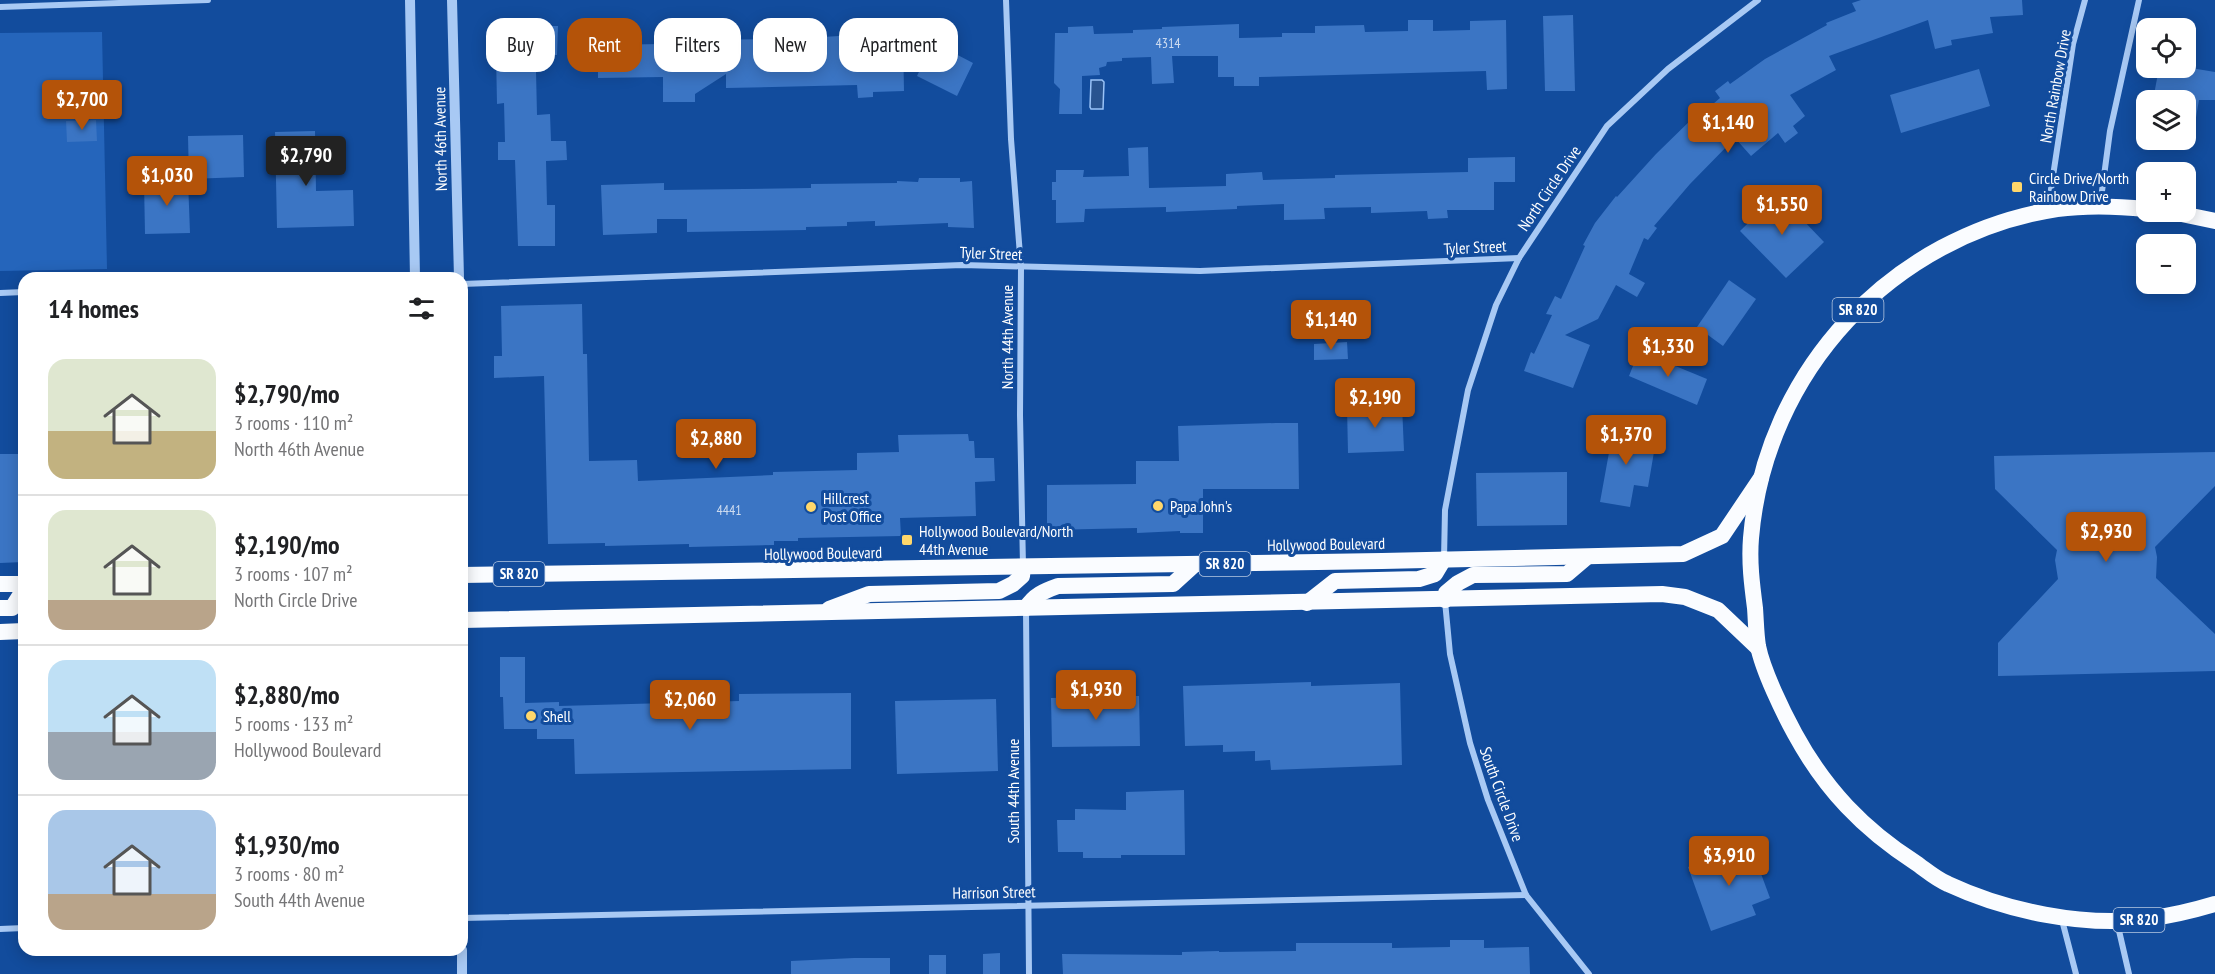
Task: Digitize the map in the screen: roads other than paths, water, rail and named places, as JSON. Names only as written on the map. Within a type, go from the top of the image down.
[{"type":"highway","name":"Hollywood Boulevard","points":[[2136,209],[2100,207],[2047,212],[2007,221],[1950,243],[1906,268],[1870,297],[1833,336],[1805,374],[1779,424],[1761,478],[1751,537],[1750,571],[1758,648],[1783,712],[1813,766],[1860,819],[1895,850],[1946,884],[2012,907],[2061,917],[2117,920],[2154,918],[2184,913],[2215,904]]},
{"type":"highway","points":[[2196,217],[2215,221]]},
{"type":"highway","name":"Hollywood Boulevard","points":[[468,578],[1683,554],[1722,536],[1761,478]]},
{"type":"highway","points":[[1445,600],[1446,593],[1473,574],[1566,574],[1587,557]]},
{"type":"highway","points":[[1307,603],[1335,581],[1419,579],[1434,574],[1444,559]]},
{"type":"highway","points":[[1026,608],[1044,591],[1058,586],[1173,584],[1195,564]]},
{"type":"highway","points":[[817,613],[869,594],[999,591],[1014,584],[1022,576],[1023,567]]},
{"type":"highway","points":[[0,584],[18,584]]},
{"type":"highway","name":"Hollywood Boulevard","points":[[468,620],[1662,594],[1685,597],[1718,610],[1758,648]]},
{"type":"highway","points":[[0,608],[12,608],[18,598]]},
{"type":"highway","points":[[0,632],[18,631]]},
{"type":"street","points":[[0,7],[207,0]]},
{"type":"street","name":"North 46th Avenue","points":[[410,0],[415,272]]},
{"type":"street","name":"North 46th Avenue","points":[[452,0],[459,272]]},
{"type":"street","name":"North 44th Avenue","points":[[1006,0],[1011,139],[1021,268],[1020,415],[1023,567]]},
{"type":"street","name":"North Circle Drive","points":[[1444,559],[1445,510],[1468,390],[1496,305],[1519,258],[1607,126],[1668,69],[1758,0]]},
{"type":"street","name":"North Rainbow Drive","points":[[2047,212],[2073,45],[2085,0]]},
{"type":"street","points":[[2100,207],[2110,131],[2139,0]]},
{"type":"street","name":"Tyler Street","points":[[468,284],[951,265],[1200,271],[1519,258]]},
{"type":"street","points":[[0,292],[18,292]]},
{"type":"street","name":"South Circle Drive","points":[[1445,600],[1450,654],[1470,743],[1488,800],[1526,895],[1589,974]]},
{"type":"street","name":"South 44th Avenue","points":[[1026,608],[1029,974]]},
{"type":"street","name":"Harrison Street","points":[[468,918],[1526,895]]},
{"type":"street","points":[[2061,917],[2076,974]]},
{"type":"street","points":[[2117,920],[2129,974]]},
{"type":"street","points":[[0,928],[18,928]]},
{"type":"street","points":[[462,956],[462,974]]},
{"type":"place","name":"Circle Drive/North Rainbow Drive","points":[[2017,187]]},
{"type":"place","name":"Papa John's","points":[[1158,506]]},
{"type":"place","name":"Hillcrest Post Office","points":[[811,507]]},
{"type":"place","name":"Hollywood Boulevard/North 44th Avenue","points":[[907,540]]},
{"type":"place","name":"Shell","points":[[531,716]]}]
